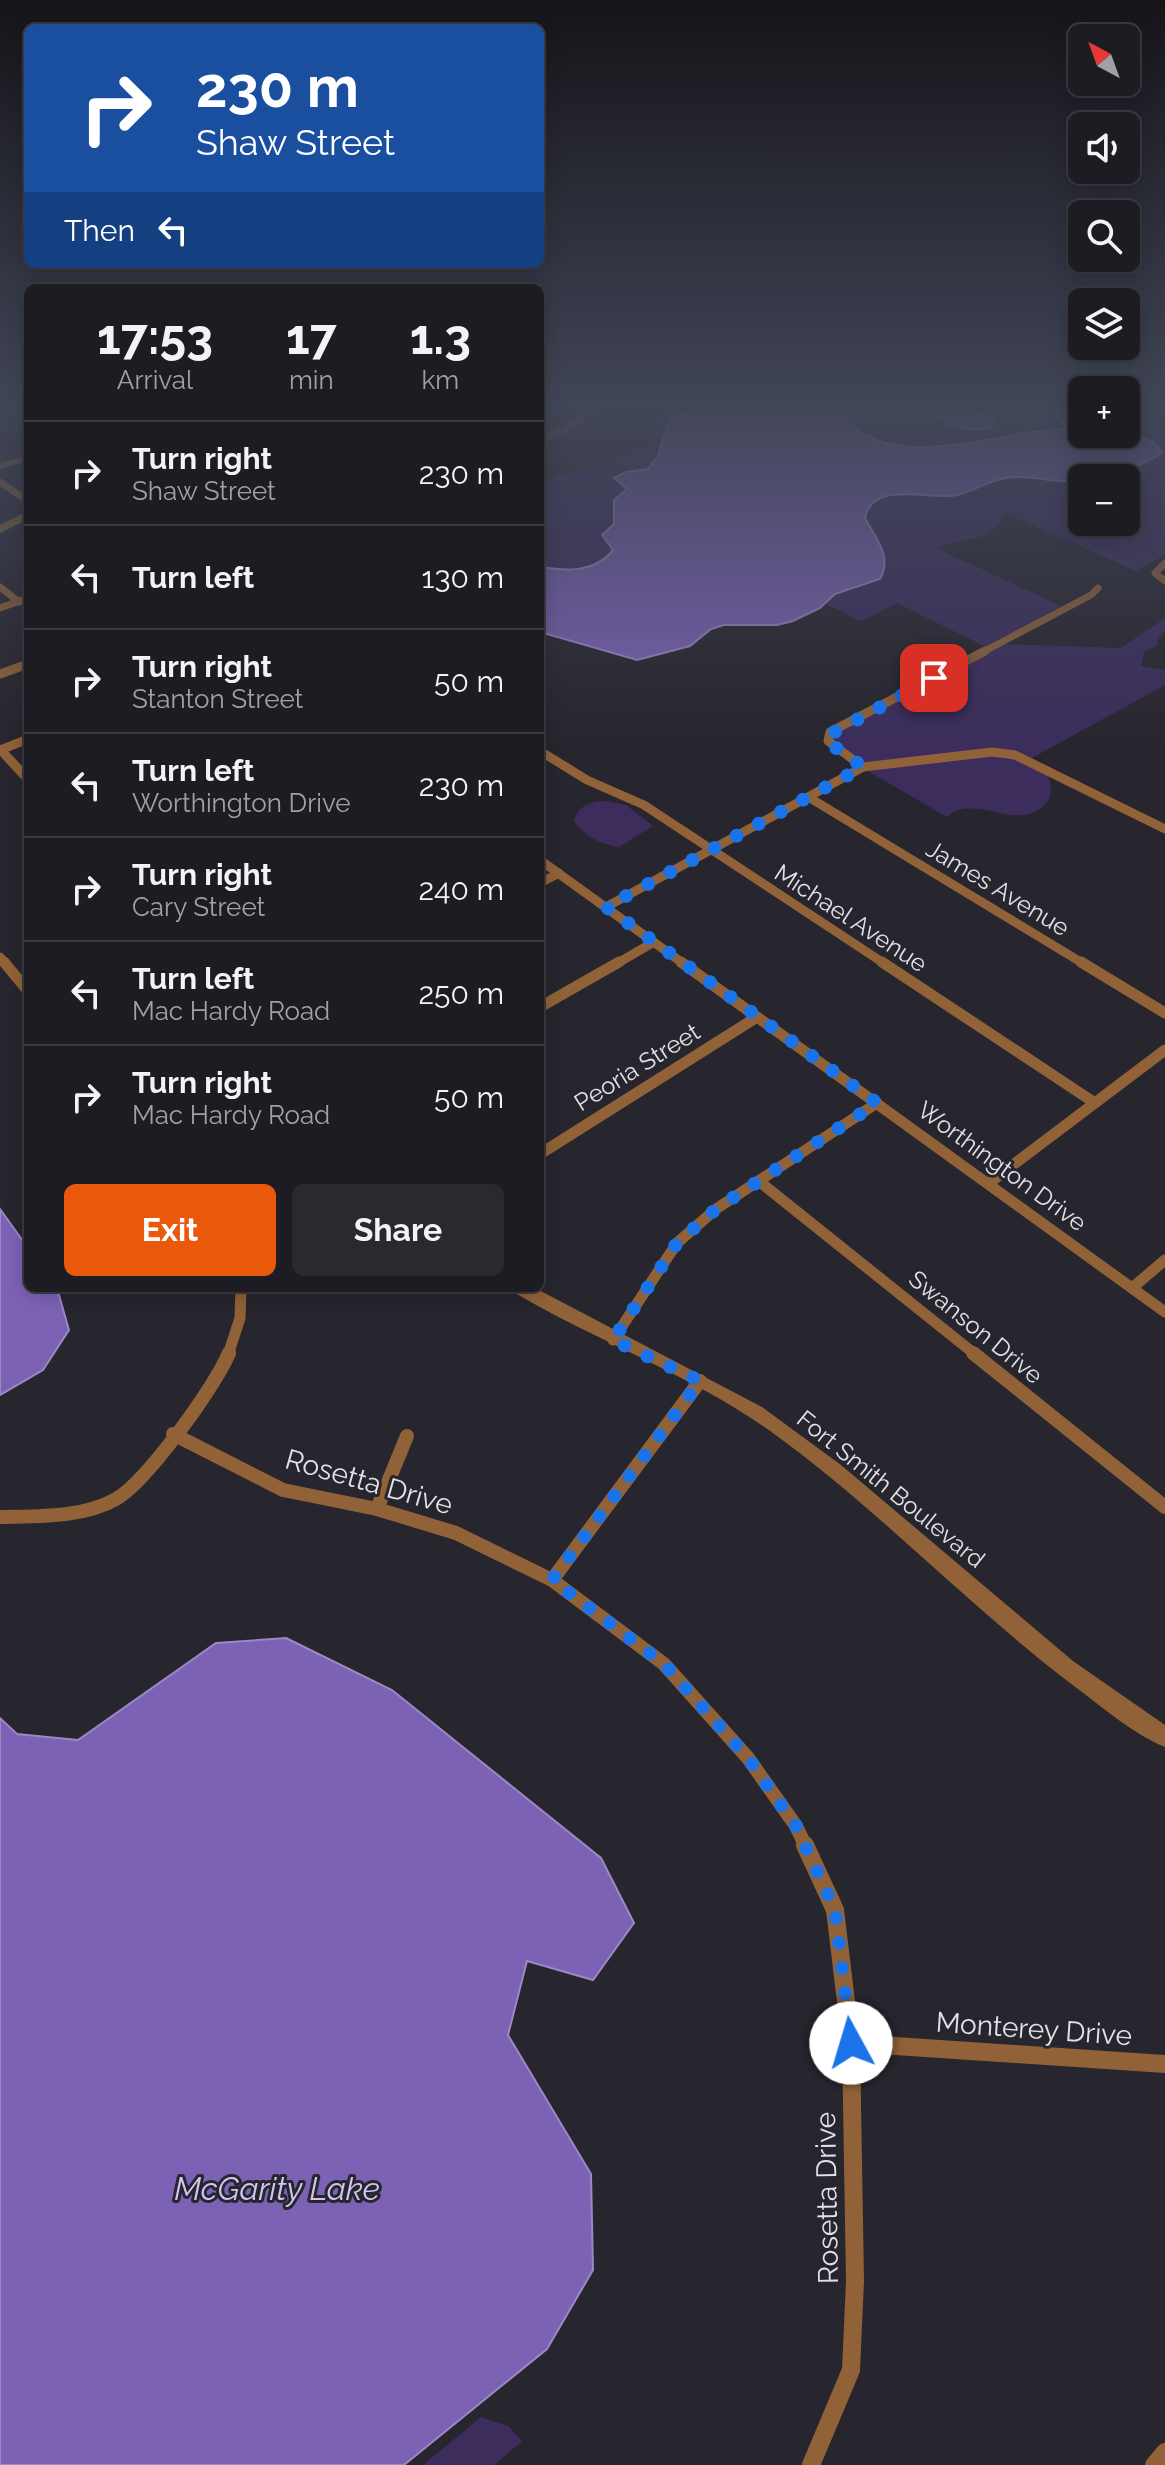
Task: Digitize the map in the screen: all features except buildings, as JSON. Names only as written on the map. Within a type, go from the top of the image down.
[{"type":"street","points":[[0,529],[20,519]]},
{"type":"street","points":[[1165,563],[1155,573],[1165,581]]},
{"type":"street","points":[[0,587],[23,600]]},
{"type":"street","points":[[863,767],[828,741],[830,732],[1091,595],[1098,588]]},
{"type":"street","points":[[0,608],[23,600]]},
{"type":"street","points":[[0,674],[24,665]]},
{"type":"street","points":[[24,741],[0,750],[24,775]]},
{"type":"street","points":[[606,907],[863,767],[992,752],[1015,755],[1165,829]]},
{"type":"street","name":"Michael Avenue","points":[[544,753],[587,780],[644,805],[1095,1103]]},
{"type":"street","name":"James Avenue","points":[[810,798],[1165,1013]]},
{"type":"street","name":"Worthington Drive","points":[[544,863],[1165,1312]]},
{"type":"street","points":[[544,881],[559,873]]},
{"type":"street","points":[[544,1005],[654,942]]},
{"type":"street","points":[[0,957],[24,986]]},
{"type":"street","name":"Peoria Street","points":[[544,1151],[757,1017]]},
{"type":"street","points":[[989,1183],[1165,1050]]},
{"type":"street","points":[[613,1340],[677,1243],[716,1209],[877,1103]]},
{"type":"street","name":"Swanson Drive","points":[[760,1182],[1165,1507]]},
{"type":"street","points":[[1132,1288],[1165,1260]]},
{"type":"street","points":[[0,1517],[35,1516],[91,1508],[118,1498],[223,1369],[243,1316],[241,1292]]},
{"type":"street","name":"Fort Smith Boulevard","points":[[528,1292],[613,1340],[700,1381],[784,1430],[851,1481],[1067,1669],[1165,1737]]},
{"type":"street","points":[[552,1580],[700,1381]]},
{"type":"street","name":"Rosetta Drive","points":[[173,1434],[283,1490],[377,1509],[456,1533],[552,1580],[664,1664],[748,1758],[796,1826],[835,1910],[851,2043],[855,2281],[851,2370],[811,2465]]},
{"type":"street","points":[[377,1509],[407,1436]]},
{"type":"street","points":[[118,1498],[129,1509]]},
{"type":"street","name":"Monterey Drive","points":[[851,2043],[1165,2064]]},
{"type":"street","points":[[1154,2465],[1165,2452]]},
{"type":"shaded area","points":[[544,519],[614,519],[614,524],[604,531],[613,550],[597,563],[570,569],[544,567]]},
{"type":"shaded area","points":[[866,519],[1002,519],[987,534],[942,545],[938,549],[1061,606],[986,647],[897,603],[861,621],[826,604],[835,594],[855,589],[885,553]]},
{"type":"shaded area","points":[[1019,519],[1068,519],[1068,536],[1140,536],[1140,519],[1165,519],[1165,555],[1136,571]]},
{"type":"shaded area","points":[[1165,618],[1165,631],[1157,640],[1158,645],[1144,652],[1141,666],[1165,670],[1165,685],[1032,758],[1016,753],[865,764],[833,740],[834,734],[1005,644],[1121,648]]},
{"type":"shaded area","points":[[1006,756],[1046,772],[1051,788],[1044,806],[1021,815],[963,809],[947,817],[866,770]]},
{"type":"shaded area","points":[[606,801],[626,805],[653,826],[619,847],[593,839],[574,820],[586,805]]},
{"type":"shaded area","points":[[481,2417],[508,2426],[522,2441],[494,2465],[423,2465]]},
{"type":"water","points":[[614,519],[866,519],[878,540],[885,562],[880,579],[835,594],[820,608],[793,621],[777,625],[724,625],[711,629],[690,646],[637,660],[544,633],[544,567],[580,569],[598,563],[613,550],[602,535],[614,524]]},
{"type":"water","points":[[0,1209],[24,1242],[24,1292],[58,1292],[69,1330],[43,1370],[0,1395]]},
{"type":"water","name":"McGarity Lake","points":[[286,1638],[392,1690],[601,1858],[634,1923],[593,1980],[527,1961],[508,2035],[591,2174],[593,2270],[547,2349],[404,2465],[0,2465],[0,1718],[17,1734],[78,1740],[216,1643]]},
{"type":"route","points":[[851,2043],[835,1910],[796,1826],[748,1758],[664,1664],[552,1580],[700,1381],[613,1340],[647,1286],[677,1243],[716,1209],[877,1103],[606,907],[863,767],[828,741],[830,732],[934,678]]}]
